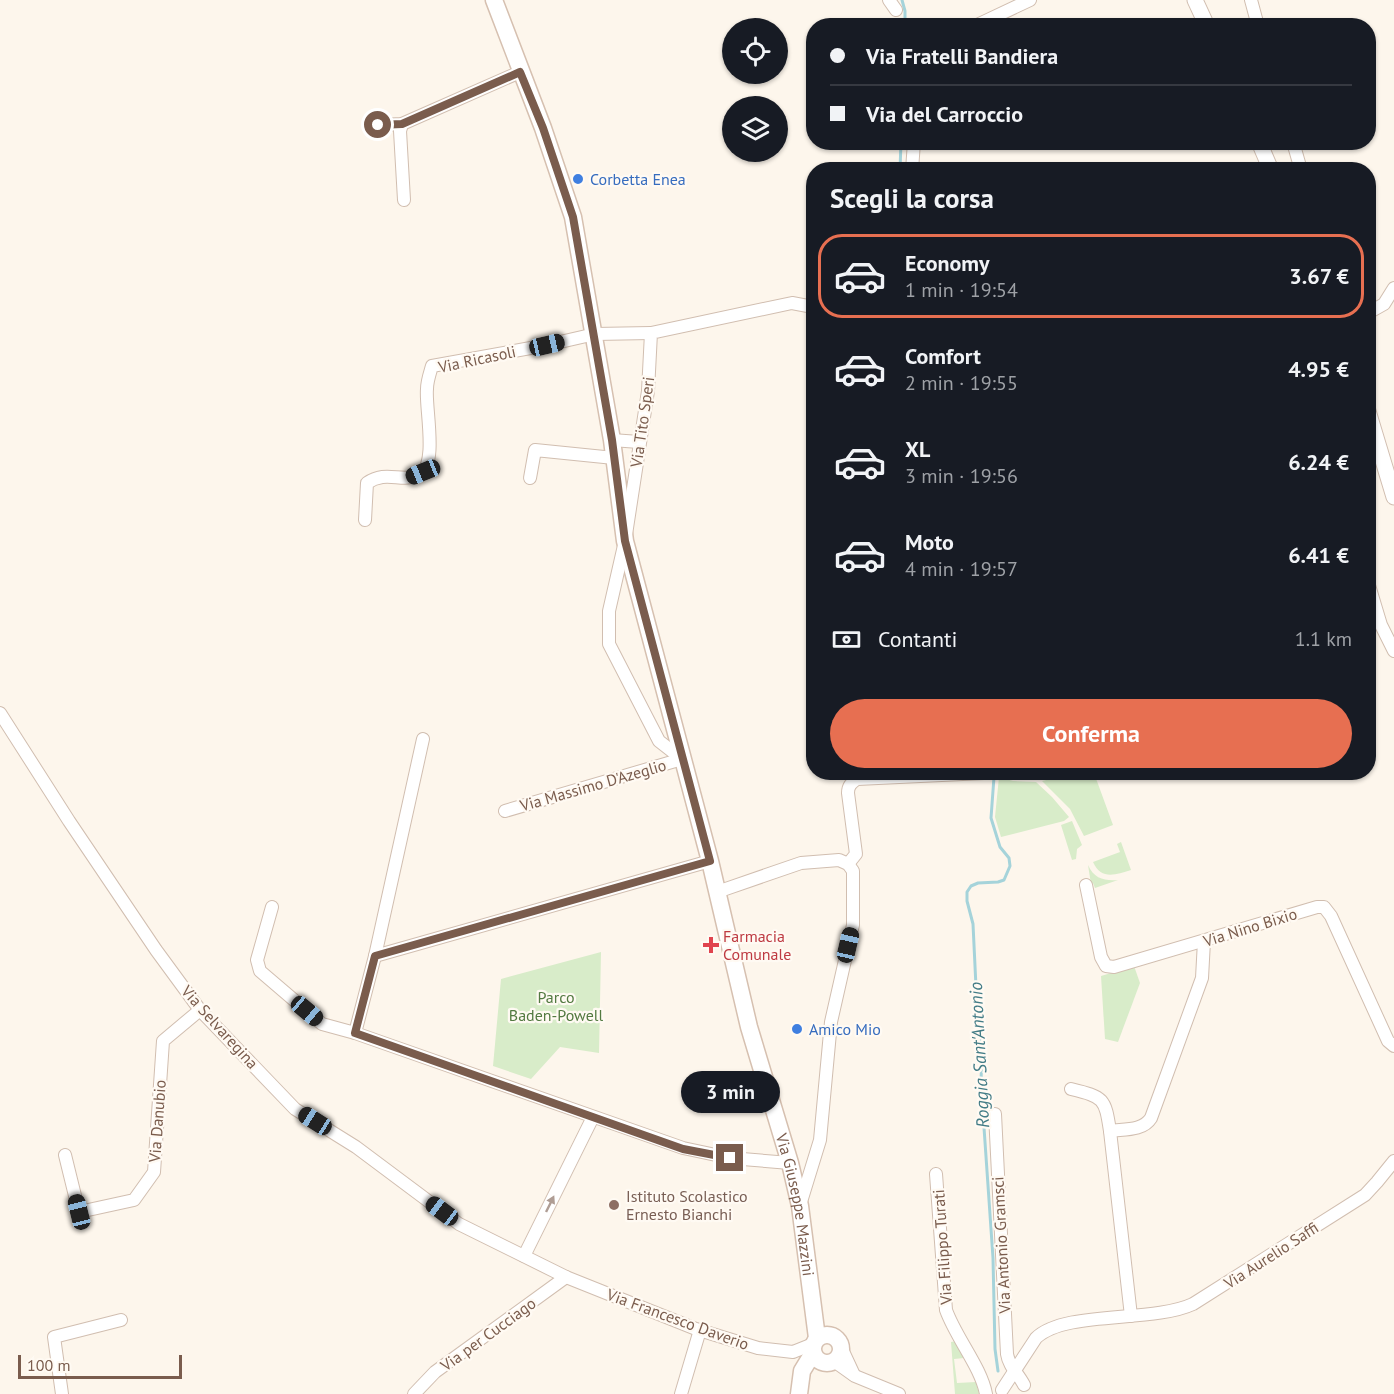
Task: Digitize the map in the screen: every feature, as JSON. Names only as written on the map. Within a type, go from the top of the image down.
[{"type":"main road","name":"Via Giuseppe Mazzini","points":[[494,0],[543,128],[573,217],[595,334],[625,541],[710,861],[749,1026],[790,1163],[800,1206],[812,1296],[825,1349]]},
{"type":"main road","points":[[799,1394],[802,1371],[825,1349]]},
{"type":"main road","points":[[805,1394],[808,1379],[825,1349]]},
{"type":"street","points":[[992,18],[1030,0]]},
{"type":"street","points":[[1195,0],[1203,18]]},
{"type":"street","points":[[1251,0],[1256,18]]},
{"type":"street","points":[[378,125],[402,124],[520,72]]},
{"type":"street","points":[[402,124],[400,131],[404,200]]},
{"type":"street","points":[[1376,309],[1384,304],[1394,288]]},
{"type":"street","points":[[651,333],[792,303],[806,306]]},
{"type":"street","name":"Via Ricasoli","points":[[365,520],[367,483],[377,476],[412,477],[423,472],[430,460],[427,388],[432,366],[595,334],[651,333]]},
{"type":"street","name":"Via Tito Speri","points":[[651,333],[648,391],[625,541],[609,611],[609,644],[658,741],[682,759]]},
{"type":"street","points":[[1376,437],[1394,497]]},
{"type":"street","points":[[612,440],[639,442]]},
{"type":"street","points":[[530,478],[535,450],[614,458]]},
{"type":"street","points":[[1376,608],[1381,625],[1394,651]]},
{"type":"street","name":"Via Selvaregina","points":[[0,713],[75,830],[156,950],[200,1010],[295,1109],[356,1147],[459,1224],[566,1277]]},
{"type":"street","points":[[355,1033],[375,956],[423,739]]},
{"type":"street","name":"Via Massimo D'Azeglio","points":[[505,811],[682,759]]},
{"type":"street","points":[[848,864],[856,854],[848,794],[852,782],[855,780]]},
{"type":"street","points":[[717,892],[801,863],[839,860],[848,864],[853,871],[853,925],[831,1022],[820,1140],[800,1206]]},
{"type":"street","points":[[375,956],[710,861]]},
{"type":"street","name":"Via Nino Bixio","points":[[1086,885],[1099,949],[1106,966],[1114,968],[1317,907],[1324,907],[1331,916],[1388,1041],[1394,1046]]},
{"type":"street","points":[[272,907],[257,960],[260,971],[322,1023],[683,1149],[730,1158],[790,1163]]},
{"type":"street","points":[[1110,1131],[1141,1127],[1151,1118],[1202,978],[1204,941]]},
{"type":"street","name":"Via Danubio","points":[[65,1155],[79,1212],[134,1200],[154,1172],[163,1041],[200,1010]]},
{"type":"street","points":[[1071,1089],[1099,1097],[1105,1104],[1131,1316]]},
{"type":"street","name":"Via Antonio Gramsci","points":[[995,1114],[1007,1354],[1008,1363],[1016,1372],[1020,1391]]},
{"type":"street","points":[[524,1257],[593,1117]]},
{"type":"street","name":"Via Aurelio Saffi","points":[[992,1390],[1016,1372],[1036,1338],[1043,1332],[1052,1327],[1178,1310],[1193,1304],[1365,1195],[1394,1161]]},
{"type":"street","name":"Via Filippo Turati","points":[[936,1174],[946,1310],[951,1324],[992,1390]]},
{"type":"street","name":"Via Francesco Daverio","points":[[566,1277],[700,1330],[758,1348],[793,1352],[825,1349]]},
{"type":"street","name":"Via per Cucciago","points":[[414,1394],[435,1372],[566,1277]]},
{"type":"street","points":[[62,1394],[54,1337],[121,1320]]},
{"type":"street","points":[[681,1394],[700,1330]]},
{"type":"street","points":[[992,1390],[1020,1391],[1032,1346]]},
{"type":"street","points":[[825,1349],[855,1376],[899,1394]]},
{"type":"green space","points":[[999,780],[1010,780],[1036,782],[1069,817],[1064,821],[1001,837],[995,817]]},
{"type":"green space","points":[[1097,780],[1113,825],[1084,836],[1070,809],[1042,781]]},
{"type":"green space","points":[[1072,821],[1082,845],[1077,849],[1076,859],[1072,860],[1061,825]]},
{"type":"green space","points":[[1121,842],[1131,870],[1109,875],[1100,872],[1093,862],[1120,852],[1117,844]]},
{"type":"green space","points":[[1088,865],[1090,870],[1100,878],[1118,880],[1095,888],[1093,883],[1091,884]]},
{"type":"green space","name":"Parco Baden-Powell","points":[[601,952],[599,1053],[560,1047],[531,1079],[493,1066],[501,979]]},
{"type":"green space","points":[[1134,966],[1140,983],[1118,1042],[1105,1039],[1101,976]]},
{"type":"green space","points":[[957,1341],[964,1358],[954,1359],[957,1383],[976,1382],[979,1394],[955,1394],[951,1342]]},
{"type":"waterway","name":"Roggia Sant'Antonio","points":[[902,0],[905,18]]},
{"type":"waterway","name":"Roggia Sant'Antonio","points":[[900,162],[901,150]]},
{"type":"waterway","name":"Roggia Sant'Antonio","points":[[994,780],[991,818],[1000,847],[1009,858],[1010,866],[1004,880],[971,886],[967,892],[967,901],[973,924],[977,1008],[982,1042],[981,1084],[998,1371]]},
{"type":"place","name":"Corbetta Enea","points":[[578,179]]},
{"type":"place","name":"Farmacia Comunale","points":[[711,945]]},
{"type":"place","name":"Amico Mio","points":[[797,1029]]},
{"type":"place","name":"Istituto Scolastico Ernesto Bianchi","points":[[614,1205]]},
{"type":"route","points":[[378,125],[402,124],[520,72],[543,128],[573,217],[595,334],[625,541],[710,861],[375,956],[355,1033],[683,1149],[730,1158]]}]
